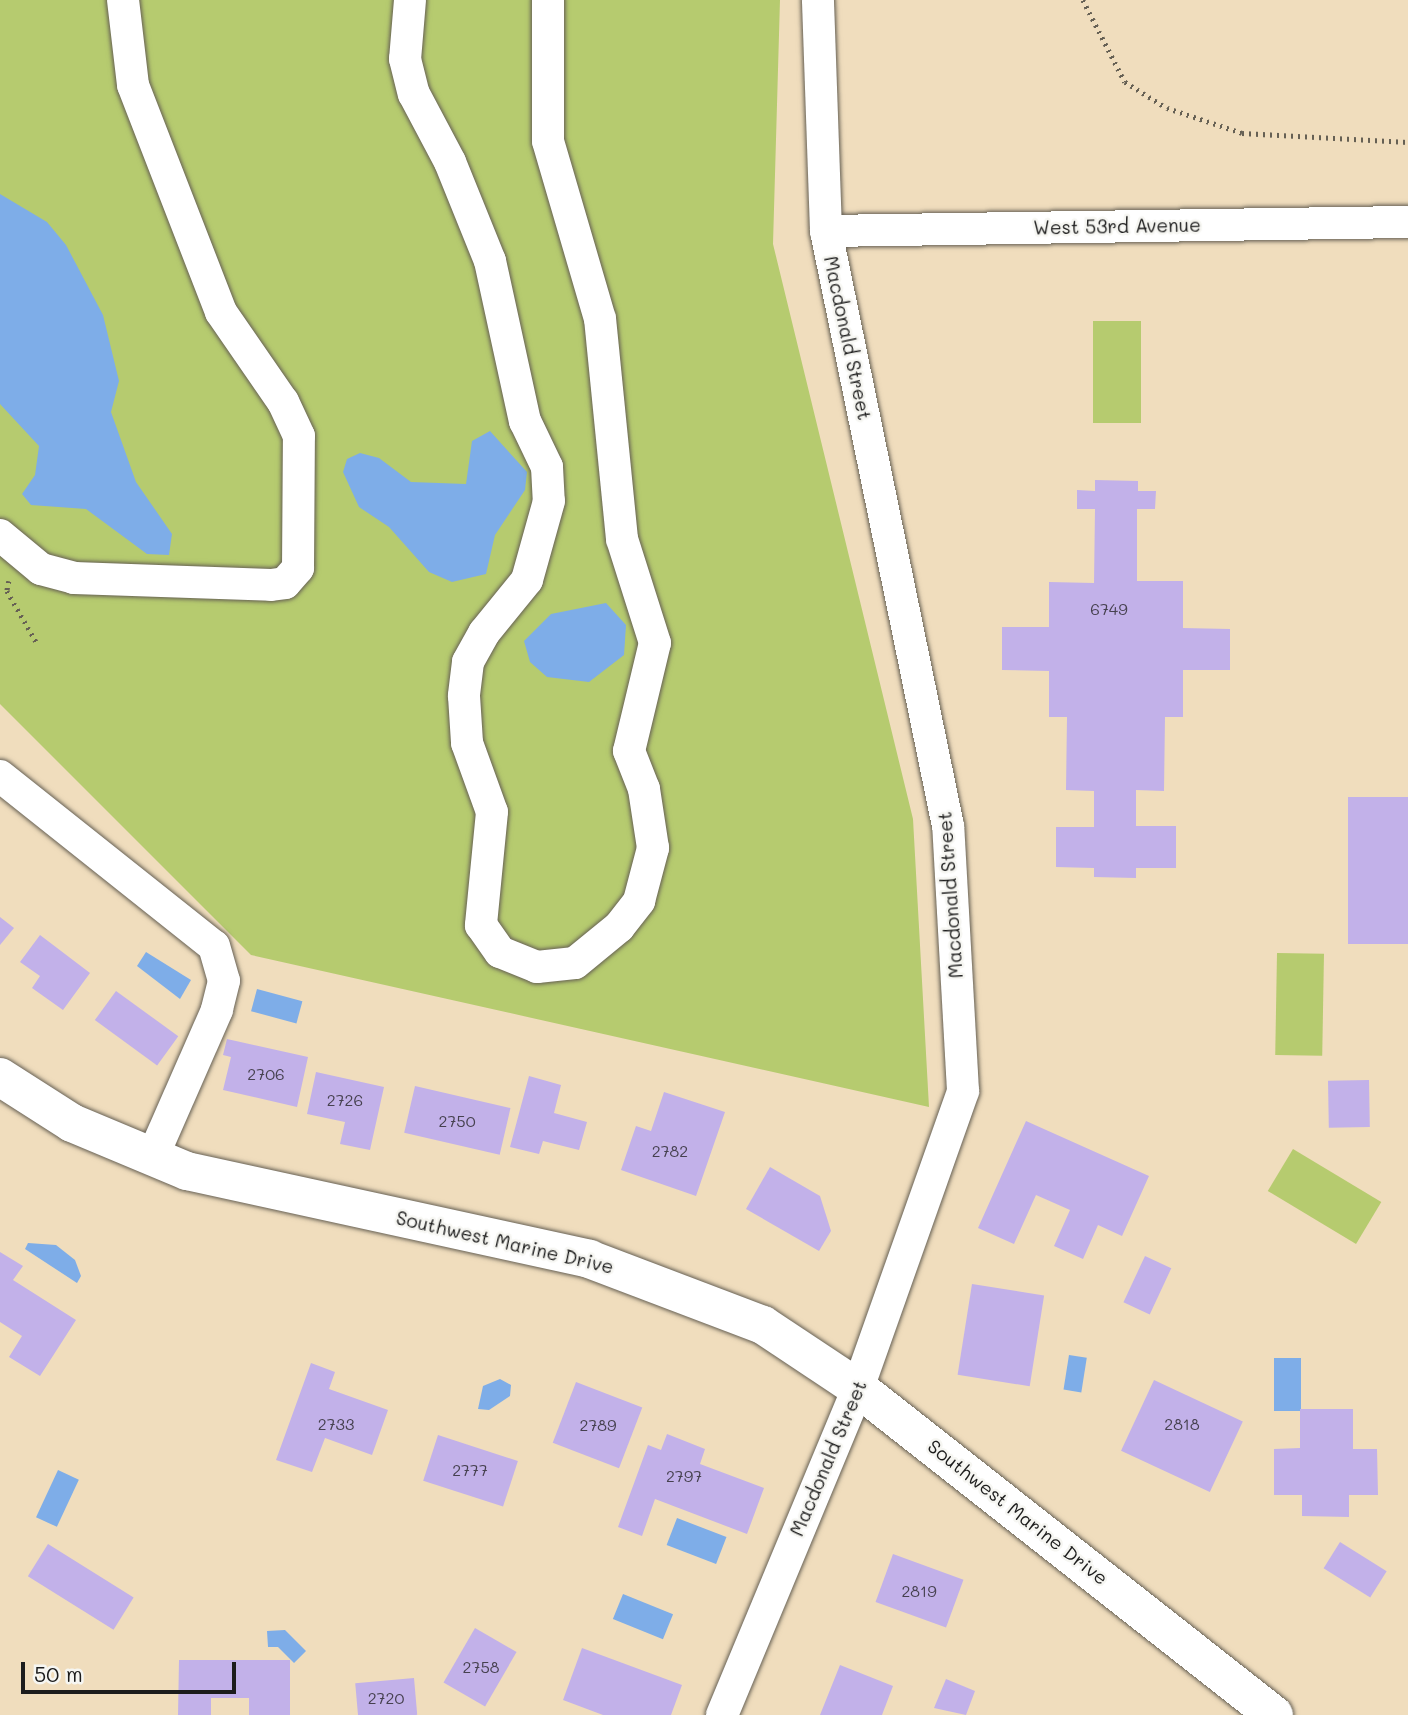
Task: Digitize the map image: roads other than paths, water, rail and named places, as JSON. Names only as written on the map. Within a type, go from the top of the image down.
[{"type":"main road","name":"Southwest Marine Drive","points":[[0,1077],[72,1123],[152,1158],[652,1278],[763,1325],[858,1388],[1274,1715]]},
{"type":"street","points":[[11,546],[41,569],[74,578],[278,584],[298,568],[299,436],[221,312],[133,85],[123,0]]},
{"type":"street","points":[[410,0],[405,59],[414,94],[490,261],[524,421],[547,467],[549,501],[527,579],[484,633],[468,663],[464,696],[467,743],[492,812],[481,925],[500,952],[537,967],[575,963],[619,927],[639,901],[653,848],[644,789],[629,751],[655,643],[622,539],[600,319],[548,141],[548,0]]},
{"type":"street","name":"Macdonald Street","points":[[722,1715],[858,1388],[963,1091],[947,826],[826,231],[818,0]]},
{"type":"street","name":"West 53rd Avenue","points":[[826,231],[1408,222]]},
{"type":"street","points":[[0,776],[214,946],[224,981],[217,1010],[152,1158]]},
{"type":"water","points":[[0,194],[47,222],[66,245],[103,315],[119,381],[111,412],[136,482],[172,534],[169,555],[147,554],[86,509],[31,505],[22,494],[35,475],[39,446],[0,404]]},
{"type":"water","points":[[490,431],[527,472],[525,490],[495,535],[486,574],[452,582],[429,572],[389,527],[359,507],[343,472],[347,459],[360,453],[379,458],[411,482],[466,484],[472,441]]},
{"type":"water","points":[[606,603],[626,625],[624,655],[589,682],[547,677],[530,662],[524,641],[551,614]]},
{"type":"water","points":[[146,952],[191,980],[180,999],[137,966]]},
{"type":"water","points":[[257,989],[302,1001],[296,1023],[251,1011]]},
{"type":"water","points":[[28,1243],[56,1245],[75,1260],[81,1276],[77,1283],[25,1249]]},
{"type":"water","points":[[1069,1355],[1087,1358],[1081,1392],[1064,1390]]},
{"type":"water","points":[[1274,1358],[1301,1358],[1301,1411],[1274,1411]]},
{"type":"water","points":[[500,1379],[511,1385],[510,1396],[489,1410],[478,1409],[483,1386]]},
{"type":"water","points":[[58,1470],[79,1480],[57,1527],[36,1517]]},
{"type":"water","points":[[677,1518],[726,1537],[716,1564],[667,1545]]},
{"type":"water","points":[[623,1594],[673,1614],[663,1639],[613,1619]]},
{"type":"water","points":[[285,1630],[306,1651],[294,1663],[278,1647],[268,1647],[267,1631]]}]
